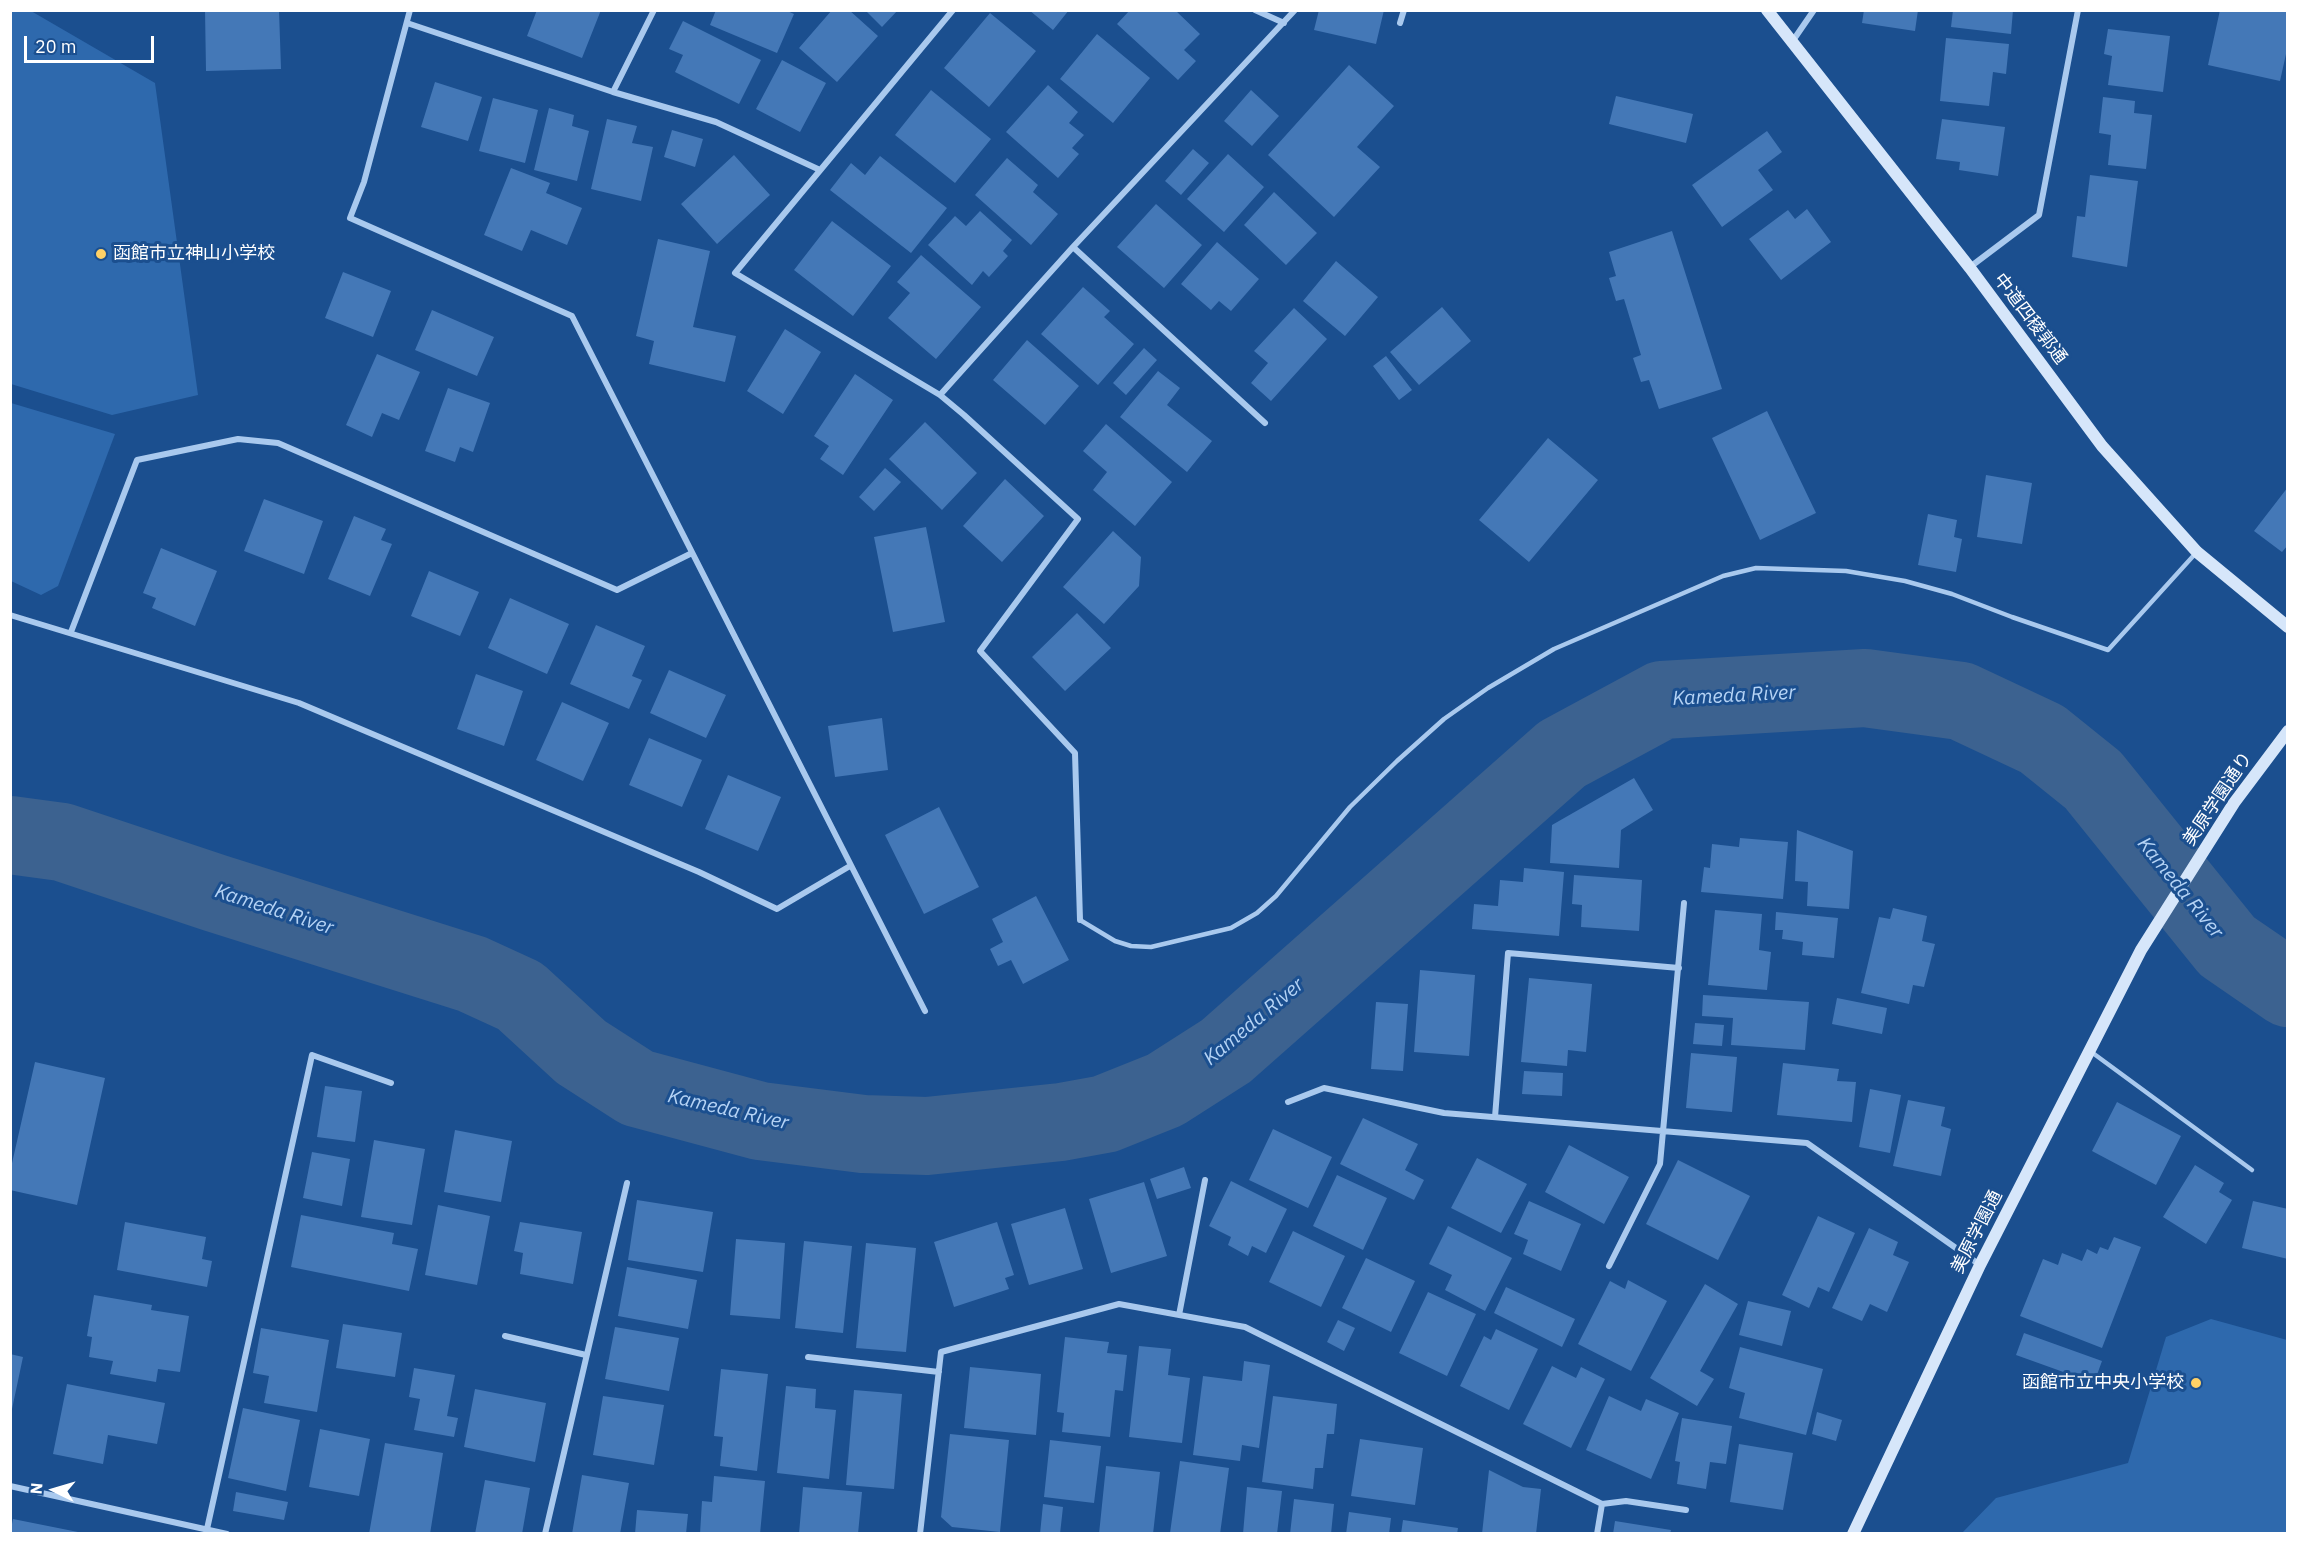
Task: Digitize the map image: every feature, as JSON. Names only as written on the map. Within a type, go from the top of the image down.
[{"type":"street","points":[[410,10],[364,182],[350,218],[572,316],[924,1011]]},
{"type":"street","points":[[613,92],[654,10]]},
{"type":"street","points":[[953,10],[735,273],[940,395],[1078,519],[980,651],[1075,753],[1080,920]]},
{"type":"street","points":[[1255,10],[1284,24]]},
{"type":"street","points":[[940,395],[1073,247],[1295,10]]},
{"type":"street","points":[[1400,23],[1404,10]]},
{"type":"street","name":"中道四稜郭通","points":[[1767,10],[1970,268],[2102,446],[2197,552],[2288,627]]},
{"type":"street","points":[[1792,43],[1814,10]]},
{"type":"street","points":[[1970,268],[2038,216],[2078,10]]},
{"type":"street","points":[[407,22],[613,92],[716,122],[819,170]]},
{"type":"street","points":[[1073,247],[1265,423]]},
{"type":"street","points":[[71,632],[137,460],[238,439],[278,443],[617,591],[692,553]]},
{"type":"street","points":[[10,615],[299,703],[688,868],[777,909],[850,866]]},
{"type":"street","name":"美原学園通り","points":[[2141,950],[2234,803],[2288,731]]},
{"type":"street","points":[[1609,1266],[1660,1164],[1665,1131],[1684,903]]},
{"type":"street","name":"美原学園通","points":[[1853,1533],[1980,1265],[2141,950]]},
{"type":"street","points":[[1496,1117],[1508,953],[1679,968]]},
{"type":"street","points":[[207,1529],[312,1055],[391,1083]]},
{"type":"street","points":[[1288,1102],[1324,1088],[1444,1113],[1807,1143],[1980,1265]]},
{"type":"street","points":[[1179,1315],[1205,1180]]},
{"type":"street","points":[[545,1533],[627,1184]]},
{"type":"street","points":[[920,1533],[941,1352],[1119,1305],[1245,1327],[1602,1504],[1626,1501],[1686,1510]]},
{"type":"street","points":[[505,1336],[586,1355]]},
{"type":"street","points":[[808,1357],[939,1372]]},
{"type":"street","points":[[10,1486],[227,1533]]},
{"type":"street","points":[[1597,1533],[1602,1504]]},
{"type":"lane","points":[[1080,920],[1115,940],[1131,946],[1151,947],[1231,928],[1257,913],[1276,896],[1350,807],[1444,718],[1554,648],[1724,576],[1756,568],[1846,571],[1905,580],[1952,594],[2108,650],[2197,552]]},
{"type":"lane","points":[[2089,1050],[2252,1170]]},
{"type":"shaded area","name":"函館市立神山小学校","points":[[10,11],[31,11],[155,83],[198,395],[112,415],[11,384]]},
{"type":"shaded area","points":[[11,403],[115,434],[58,586],[41,595],[11,581]]},
{"type":"shaded area","points":[[2211,1319],[2287,1340],[2287,1533],[1962,1533],[1996,1498],[2128,1463],[2166,1337]]},
{"type":"building","points":[[205,10],[279,10],[281,69],[206,71]]},
{"type":"building","points":[[537,10],[601,10],[582,58],[527,36]]},
{"type":"building","points":[[716,10],[785,10],[794,14],[777,53],[710,25]]},
{"type":"building","points":[[832,10],[849,10],[878,36],[837,82],[799,48]]},
{"type":"building","points":[[865,10],[898,10],[882,27]]},
{"type":"building","points":[[1029,10],[1069,10],[1053,30]]},
{"type":"building","points":[[1130,10],[1175,10],[1200,34],[1184,50],[1196,61],[1178,80],[1117,24]]},
{"type":"building","points":[[1319,10],[1384,10],[1376,44],[1314,30]]},
{"type":"building","points":[[1864,10],[1918,10],[1915,31],[1862,23]]},
{"type":"building","points":[[1953,10],[2013,10],[2011,34],[1951,27]]},
{"type":"building","points":[[2220,10],[2288,10],[2288,45],[2280,81],[2208,65]]},
{"type":"building","points":[[990,13],[1036,51],[989,107],[944,68]]},
{"type":"building","points":[[683,21],[761,60],[739,104],[675,72],[683,55],[669,49]]},
{"type":"building","points":[[2108,29],[2170,36],[2163,92],[2108,85],[2112,56],[2104,54]]},
{"type":"building","points":[[1097,34],[1150,78],[1113,123],[1060,79]]},
{"type":"building","points":[[1946,38],[2009,44],[2006,74],[1993,72],[1989,106],[1940,101]]},
{"type":"building","points":[[782,60],[826,83],[800,132],[756,109]]},
{"type":"building","points":[[1349,65],[1394,106],[1357,147],[1380,167],[1334,217],[1268,155]]},
{"type":"building","points":[[435,82],[482,97],[468,141],[421,127]]},
{"type":"building","points":[[1048,85],[1078,112],[1069,123],[1084,135],[1072,148],[1079,154],[1058,178],[1006,132]]},
{"type":"building","points":[[931,90],[991,139],[955,183],[895,135]]},
{"type":"building","points":[[1251,90],[1279,116],[1252,146],[1224,121]]},
{"type":"building","points":[[1616,96],[1693,114],[1686,143],[1609,124]]},
{"type":"building","points":[[2103,97],[2135,101],[2134,113],[2152,115],[2146,169],[2108,165],[2111,135],[2099,133]]},
{"type":"building","points":[[493,98],[538,110],[525,163],[479,151]]},
{"type":"building","points":[[549,108],[574,115],[572,126],[589,131],[577,181],[534,170]]},
{"type":"building","points":[[607,119],[637,126],[632,143],[653,147],[641,201],[591,189]]},
{"type":"building","points":[[1942,119],[2005,127],[1998,176],[1959,170],[1960,162],[1936,159]]},
{"type":"building","points":[[672,130],[703,139],[695,167],[664,157]]},
{"type":"building","points":[[1767,131],[1782,152],[1758,170],[1773,190],[1722,227],[1692,185]]},
{"type":"building","points":[[1193,149],[1209,163],[1181,195],[1165,181]]},
{"type":"building","points":[[1228,154],[1264,187],[1224,232],[1187,199]]},
{"type":"building","points":[[734,155],[770,195],[717,244],[681,204]]},
{"type":"building","points":[[880,156],[947,208],[911,253],[830,190],[851,163],[865,175]]},
{"type":"building","points":[[1007,158],[1038,185],[1033,192],[1058,214],[1031,245],[975,195]]},
{"type":"building","points":[[511,168],[550,183],[546,193],[582,208],[567,245],[531,230],[522,251],[484,235]]},
{"type":"building","points":[[2090,175],[2138,181],[2127,267],[2072,257],[2077,216],[2085,217]]},
{"type":"building","points":[[1274,192],[1317,233],[1286,265],[1244,225]]},
{"type":"building","points":[[1156,204],[1202,245],[1164,288],[1117,247]]},
{"type":"building","points":[[1807,209],[1831,242],[1781,280],[1749,239],[1788,210],[1795,219]]},
{"type":"building","points":[[980,211],[1012,240],[1003,251],[1008,256],[989,277],[983,271],[972,285],[928,245],[955,216],[966,226]]},
{"type":"building","points":[[832,221],[891,266],[853,316],[794,270]]},
{"type":"building","points":[[1672,231],[1722,389],[1659,409],[1649,380],[1641,382],[1633,358],[1641,355],[1624,299],[1616,301],[1609,278],[1616,276],[1609,252]]},
{"type":"building","points":[[658,239],[710,251],[693,327],[736,336],[725,382],[649,364],[654,341],[636,336]]},
{"type":"building","points":[[1217,242],[1259,279],[1231,311],[1219,301],[1211,310],[1181,284]]},
{"type":"building","points":[[921,255],[981,307],[936,359],[888,318],[910,293],[897,282]]},
{"type":"building","points":[[1336,261],[1378,297],[1345,336],[1303,301]]},
{"type":"building","points":[[343,272],[391,291],[373,337],[325,318]]},
{"type":"building","points":[[1083,287],[1110,311],[1104,317],[1134,344],[1098,385],[1041,334]]},
{"type":"building","points":[[1442,307],[1471,341],[1419,385],[1390,352]]},
{"type":"building","points":[[1294,308],[1327,339],[1271,401],[1251,383],[1268,363],[1254,351]]},
{"type":"building","points":[[432,310],[494,337],[477,376],[415,350]]},
{"type":"building","points":[[785,329],[821,352],[783,414],[747,391]]},
{"type":"building","points":[[1027,340],[1079,386],[1045,425],[993,380]]},
{"type":"building","points":[[1144,348],[1157,360],[1126,395],[1113,383]]},
{"type":"building","points":[[377,354],[420,372],[399,420],[382,413],[372,437],[346,425]]},
{"type":"building","points":[[1386,356],[1412,390],[1399,400],[1373,366]]},
{"type":"building","points":[[1158,371],[1180,388],[1167,405],[1212,441],[1187,472],[1120,417]]},
{"type":"building","points":[[855,374],[893,400],[843,475],[820,459],[829,446],[814,436]]},
{"type":"building","points":[[448,388],[490,403],[473,452],[460,447],[455,462],[425,451]]},
{"type":"building","points":[[1767,411],[1816,513],[1760,540],[1712,438]]},
{"type":"building","points":[[925,422],[977,473],[942,510],[889,459]]},
{"type":"building","points":[[1106,424],[1172,482],[1135,526],[1093,490],[1107,472],[1083,451]]},
{"type":"building","points":[[1548,438],[1598,480],[1529,562],[1479,520]]},
{"type":"building","points":[[885,468],[901,482],[874,511],[859,497]]},
{"type":"building","points":[[1986,475],[2032,483],[2022,544],[1977,537]]},
{"type":"building","points":[[1005,479],[1044,516],[1002,562],[963,526]]},
{"type":"building","points":[[2288,487],[2288,545],[2282,552],[2254,531]]},
{"type":"building","points":[[264,499],[323,521],[304,574],[244,551]]},
{"type":"building","points":[[1928,514],[1957,520],[1954,537],[1962,539],[1956,572],[1918,565]]},
{"type":"building","points":[[354,516],[386,529],[381,540],[392,544],[370,596],[328,579]]},
{"type":"building","points":[[926,527],[945,622],[893,632],[874,537]]},
{"type":"building","points":[[1113,531],[1141,557],[1139,586],[1104,624],[1063,587]]},
{"type":"building","points":[[161,548],[217,571],[195,626],[152,608],[156,598],[143,593]]},
{"type":"building","points":[[429,571],[479,592],[460,636],[411,616]]},
{"type":"building","points":[[510,598],[569,624],[547,674],[488,648]]},
{"type":"building","points":[[1077,613],[1111,648],[1065,691],[1032,657]]},
{"type":"building","points":[[596,625],[645,646],[632,676],[642,680],[629,709],[570,684]]},
{"type":"building","points":[[669,670],[726,695],[706,738],[650,713]]},
{"type":"building","points":[[476,674],[523,691],[504,746],[457,729]]},
{"type":"building","points":[[562,702],[609,723],[583,781],[536,760]]},
{"type":"building","points":[[882,718],[888,770],[835,777],[828,726]]},
{"type":"building","points":[[649,738],[702,760],[682,807],[629,785]]},
{"type":"building","points":[[728,775],[781,797],[758,851],[705,829]]},
{"type":"building","points":[[1634,778],[1653,810],[1621,830],[1619,868],[1550,863],[1552,825]]},
{"type":"building","points":[[939,807],[979,887],[924,914],[885,835]]},
{"type":"building","points":[[1797,830],[1853,851],[1849,909],[1807,906],[1808,882],[1795,881]]},
{"type":"building","points":[[1740,838],[1788,842],[1783,899],[1701,892],[1704,867],[1710,868],[1712,844],[1739,847]]},
{"type":"building","points":[[1524,868],[1564,872],[1559,936],[1472,929],[1474,904],[1498,906],[1500,880],[1523,882]]},
{"type":"building","points":[[1574,875],[1642,880],[1639,931],[1581,927],[1582,905],[1572,904]]},
{"type":"building","points":[[1036,896],[1069,960],[1023,984],[1011,960],[998,966],[990,949],[1003,942],[992,919]]},
{"type":"building","points":[[1893,908],[1927,916],[1922,941],[1935,944],[1924,987],[1913,985],[1909,1004],[1861,993],[1879,917],[1890,919]]},
{"type":"building","points":[[1715,910],[1762,914],[1759,950],[1771,952],[1767,990],[1708,985]]},
{"type":"building","points":[[1776,912],[1838,918],[1834,958],[1802,955],[1803,942],[1782,939],[1783,930],[1775,930]]},
{"type":"building","points":[[1420,970],[1475,975],[1469,1056],[1414,1052]]},
{"type":"building","points":[[1529,978],[1592,984],[1586,1052],[1568,1050],[1567,1066],[1521,1062]]},
{"type":"building","points":[[1703,995],[1809,1002],[1805,1050],[1731,1045],[1733,1018],[1702,1016]]},
{"type":"building","points":[[1837,998],[1887,1008],[1882,1034],[1832,1024]]},
{"type":"building","points":[[1376,1002],[1408,1004],[1403,1071],[1371,1069]]},
{"type":"building","points":[[1695,1023],[1724,1025],[1722,1046],[1693,1044]]},
{"type":"building","points":[[1691,1053],[1737,1057],[1732,1112],[1686,1108]]},
{"type":"building","points":[[35,1062],[105,1078],[77,1205],[10,1190],[10,1172]]},
{"type":"building","points":[[1783,1063],[1839,1069],[1837,1081],[1856,1082],[1852,1122],[1777,1115]]},
{"type":"building","points":[[1524,1071],[1563,1073],[1562,1096],[1522,1094]]},
{"type":"building","points":[[325,1086],[362,1091],[355,1142],[317,1137]]},
{"type":"building","points":[[1870,1089],[1901,1095],[1890,1153],[1859,1147]]},
{"type":"building","points":[[1908,1100],[1945,1107],[1941,1126],[1951,1129],[1941,1176],[1893,1166]]},
{"type":"building","points":[[2117,1102],[2181,1136],[2156,1185],[2092,1151]]},
{"type":"building","points":[[1363,1118],[1418,1144],[1405,1170],[1424,1180],[1414,1200],[1340,1164]]},
{"type":"building","points":[[1273,1129],[1332,1157],[1308,1208],[1249,1180]]},
{"type":"building","points":[[455,1130],[512,1141],[501,1202],[444,1192]]},
{"type":"building","points":[[374,1140],[425,1149],[412,1225],[361,1217]]},
{"type":"building","points":[[1569,1145],[1629,1177],[1604,1224],[1545,1192]]},
{"type":"building","points":[[312,1152],[350,1159],[342,1206],[303,1198]]},
{"type":"building","points":[[1477,1158],[1527,1184],[1501,1233],[1451,1208]]},
{"type":"building","points":[[1678,1160],[1750,1196],[1718,1260],[1646,1224]]},
{"type":"building","points":[[2195,1165],[2224,1183],[2219,1192],[2232,1200],[2206,1244],[2163,1217]]},
{"type":"building","points":[[1184,1167],[1191,1188],[1157,1199],[1150,1179]]},
{"type":"building","points":[[1337,1175],[1387,1198],[1363,1250],[1313,1226]]},
{"type":"building","points":[[1231,1181],[1287,1209],[1266,1253],[1252,1246],[1248,1256],[1228,1245],[1231,1237],[1209,1226]]},
{"type":"building","points":[[1144,1182],[1167,1256],[1111,1273],[1089,1199]]},
{"type":"building","points":[[637,1200],[713,1212],[703,1272],[628,1260]]},
{"type":"building","points":[[1529,1201],[1581,1224],[1561,1271],[1523,1254],[1528,1240],[1514,1234]]},
{"type":"building","points":[[2253,1201],[2288,1209],[2288,1259],[2242,1248]]},
{"type":"building","points":[[438,1205],[490,1216],[477,1285],[425,1275]]},
{"type":"building","points":[[1065,1208],[1083,1269],[1029,1285],[1011,1224]]},
{"type":"building","points":[[301,1215],[394,1233],[392,1244],[418,1249],[409,1291],[291,1267]]},
{"type":"building","points":[[1818,1216],[1855,1233],[1829,1292],[1818,1287],[1809,1308],[1782,1295]]},
{"type":"building","points":[[125,1222],[206,1237],[202,1259],[212,1261],[207,1287],[117,1270]]},
{"type":"building","points":[[520,1222],[582,1232],[573,1284],[520,1274],[523,1253],[514,1251]]},
{"type":"building","points":[[997,1222],[1014,1275],[1005,1278],[1009,1289],[954,1307],[934,1242]]},
{"type":"building","points":[[1448,1226],[1512,1258],[1485,1311],[1445,1290],[1452,1275],[1429,1264]]},
{"type":"building","points":[[1869,1228],[1898,1242],[1893,1255],[1909,1262],[1887,1312],[1870,1304],[1862,1321],[1832,1308]]},
{"type":"building","points":[[1293,1231],[1345,1256],[1321,1307],[1269,1282]]},
{"type":"building","points":[[2114,1237],[2141,1247],[2102,1348],[2020,1316],[2043,1259],[2058,1265],[2062,1253],[2082,1261],[2087,1249],[2097,1254],[2100,1247],[2108,1250]]},
{"type":"building","points":[[736,1239],[785,1243],[780,1319],[730,1315]]},
{"type":"building","points":[[804,1241],[852,1246],[843,1333],[795,1328]]},
{"type":"building","points":[[866,1243],[916,1248],[906,1352],[856,1348]]},
{"type":"building","points":[[1366,1258],[1415,1281],[1391,1332],[1342,1308]]},
{"type":"building","points":[[627,1267],[697,1280],[688,1329],[618,1316]]},
{"type":"building","points":[[1628,1280],[1667,1301],[1631,1371],[1578,1344],[1610,1281],[1625,1289]]},
{"type":"building","points":[[1705,1284],[1738,1304],[1700,1371],[1714,1379],[1697,1406],[1650,1378]]},
{"type":"building","points":[[1506,1287],[1575,1319],[1562,1347],[1494,1313]]},
{"type":"building","points":[[1428,1292],[1476,1314],[1447,1376],[1399,1353]]},
{"type":"building","points":[[94,1295],[152,1305],[151,1310],[189,1316],[180,1372],[158,1369],[156,1382],[110,1374],[113,1361],[89,1357],[92,1337],[87,1336]]},
{"type":"building","points":[[1748,1301],[1791,1311],[1782,1346],[1739,1335]]},
{"type":"building","points":[[1338,1320],[1355,1328],[1344,1351],[1327,1342]]},
{"type":"building","points":[[343,1324],[402,1333],[395,1377],[336,1368]]},
{"type":"building","points":[[615,1327],[679,1338],[669,1391],[605,1379]]},
{"type":"building","points":[[261,1328],[329,1340],[317,1412],[264,1403],[269,1376],[253,1373]]},
{"type":"building","points":[[1496,1329],[1538,1349],[1509,1410],[1460,1386],[1484,1336],[1491,1340]]},
{"type":"building","points":[[2024,1333],[2102,1361],[2094,1383],[2016,1355]]},
{"type":"building","points":[[1065,1337],[1109,1342],[1107,1353],[1127,1355],[1123,1391],[1115,1390],[1110,1437],[1062,1432],[1064,1413],[1057,1412]]},
{"type":"building","points":[[1139,1346],[1171,1349],[1168,1375],[1190,1378],[1182,1443],[1129,1437]]},
{"type":"building","points":[[1740,1347],[1823,1369],[1806,1435],[1739,1418],[1745,1393],[1729,1388]]},
{"type":"building","points":[[10,1354],[23,1357],[12,1409],[10,1409]]},
{"type":"building","points":[[1244,1361],[1270,1365],[1259,1448],[1242,1445],[1240,1461],[1193,1455],[1203,1376],[1242,1381]]},
{"type":"building","points":[[1552,1366],[1576,1378],[1581,1367],[1605,1379],[1571,1448],[1523,1424]]},
{"type":"building","points":[[970,1367],[1041,1374],[1036,1435],[964,1428]]},
{"type":"building","points":[[414,1368],[455,1375],[447,1416],[458,1418],[454,1437],[414,1430],[420,1399],[409,1397]]},
{"type":"building","points":[[721,1369],[768,1374],[757,1471],[720,1466],[723,1437],[714,1436]]},
{"type":"building","points":[[67,1384],[165,1403],[157,1444],[108,1435],[103,1464],[53,1454]]},
{"type":"building","points":[[786,1386],[816,1389],[815,1408],[836,1410],[829,1479],[777,1473]]},
{"type":"building","points":[[475,1389],[546,1403],[535,1462],[464,1447]]},
{"type":"building","points":[[854,1390],[902,1394],[894,1489],[846,1485]]},
{"type":"building","points":[[603,1396],[664,1405],[654,1465],[593,1455]]},
{"type":"building","points":[[1273,1396],[1337,1404],[1334,1434],[1327,1434],[1323,1468],[1315,1468],[1313,1489],[1262,1482]]},
{"type":"building","points":[[1609,1396],[1641,1411],[1646,1399],[1679,1413],[1651,1479],[1586,1450]]},
{"type":"building","points":[[243,1408],[300,1420],[286,1491],[228,1478]]},
{"type":"building","points":[[1817,1412],[1842,1420],[1836,1441],[1812,1434]]},
{"type":"building","points":[[1682,1418],[1732,1426],[1726,1464],[1710,1462],[1706,1489],[1677,1484],[1680,1462],[1675,1461]]},
{"type":"building","points":[[320,1429],[370,1439],[359,1496],[309,1487]]},
{"type":"building","points":[[950,1434],[1009,1440],[1000,1532],[952,1527],[941,1517]]},
{"type":"building","points":[[1360,1439],[1423,1448],[1415,1505],[1351,1496]]},
{"type":"building","points":[[1050,1440],[1101,1446],[1094,1503],[1044,1497]]},
{"type":"building","points":[[385,1443],[443,1453],[430,1534],[369,1534]]},
{"type":"building","points":[[1739,1444],[1793,1453],[1783,1510],[1730,1502]]},
{"type":"building","points":[[1180,1461],[1229,1468],[1220,1534],[1170,1533]]},
{"type":"building","points":[[1106,1466],[1160,1472],[1153,1534],[1099,1534]]},
{"type":"building","points":[[1489,1470],[1523,1487],[1541,1489],[1536,1534],[1482,1534]]},
{"type":"building","points":[[582,1475],[629,1483],[620,1534],[572,1534]]},
{"type":"building","points":[[714,1476],[765,1481],[760,1534],[700,1534],[702,1501],[712,1502]]},
{"type":"building","points":[[485,1480],[530,1488],[522,1534],[475,1534]]},
{"type":"building","points":[[803,1487],[862,1492],[858,1534],[799,1534]]},
{"type":"building","points":[[1247,1487],[1282,1491],[1277,1534],[1243,1534]]},
{"type":"building","points":[[236,1492],[288,1502],[284,1520],[233,1511]]},
{"type":"building","points":[[1294,1499],[1334,1504],[1331,1534],[1290,1534]]},
{"type":"building","points":[[1043,1504],[1063,1507],[1060,1534],[1040,1534]]},
{"type":"building","points":[[637,1510],[688,1514],[686,1534],[635,1534]]},
{"type":"building","points":[[1349,1512],[1391,1518],[1389,1534],[1346,1534]]},
{"type":"building","points":[[13,1519],[78,1532],[77,1534],[10,1534]]},
{"type":"building","points":[[1403,1520],[1458,1528],[1457,1534],[1401,1534]]},
{"type":"building","points":[[1615,1521],[1671,1530],[1670,1534],[1613,1534]]},
{"type":"waterway","name":"Kameda River","points":[[10,835],[62,842],[472,974],[520,996],[581,1052],[637,1088],[760,1121],[863,1134],[927,1136],[1061,1122],[1105,1114],[1165,1090],[1226,1051],[1562,754],[1662,700],[1865,688],[1961,701],[2042,739],[2093,780],[2227,946],[2288,988]]},
{"type":"place","name":"函館市立神山小学校","points":[[101,254]]},
{"type":"place","name":"函館市立中央小学校","points":[[2196,1383]]}]
